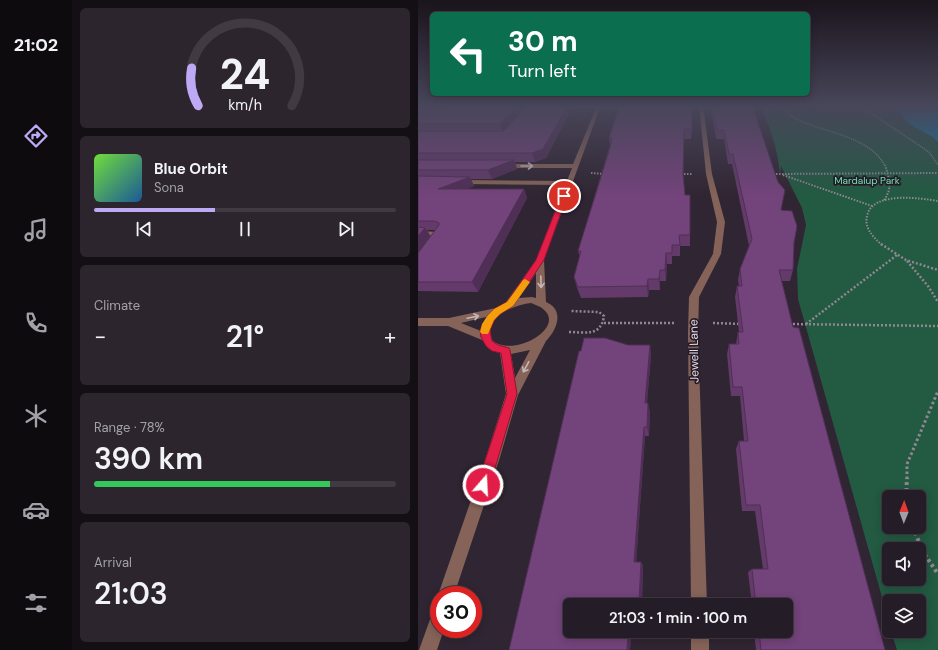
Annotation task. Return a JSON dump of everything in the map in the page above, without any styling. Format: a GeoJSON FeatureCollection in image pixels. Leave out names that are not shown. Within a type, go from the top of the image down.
{"type":"FeatureCollection","features":[{"type":"Feature","properties":{"kind":"street"},"geometry":{"type":"LineString","coordinates":[[510,304],[540,260],[587,135]]}},
{"type":"Feature","properties":{"kind":"street","name":"Jewell Lane"},"geometry":{"type":"LineString","coordinates":[[699,598],[693,323],[694,297],[717,254],[721,222],[709,174],[705,135]]}},
{"type":"Feature","properties":{"kind":"street"},"geometry":{"type":"LineString","coordinates":[[498,166],[575,166]]}},
{"type":"Feature","properties":{"kind":"street"},"geometry":{"type":"LineString","coordinates":[[450,182],[569,183]]}},
{"type":"Feature","properties":{"kind":"street"},"geometry":{"type":"LineString","coordinates":[[418,234],[440,234],[431,246]]}},
{"type":"Feature","properties":{"kind":"street"},"geometry":{"type":"LineString","coordinates":[[540,260],[541,303]]}},
{"type":"Feature","properties":{"kind":"street"},"geometry":{"type":"LineString","coordinates":[[449,322],[485,337],[489,344],[496,348],[517,350],[530,347],[541,340],[549,332],[553,318],[552,311],[548,306],[541,303],[527,301],[510,304],[497,312],[487,324],[485,337]]}},
{"type":"Feature","properties":{"kind":"street"},"geometry":{"type":"LineString","coordinates":[[418,322],[449,322],[497,312]]}},
{"type":"Feature","properties":{"kind":"street"},"geometry":{"type":"LineString","coordinates":[[449,586],[493,457],[512,394],[541,340]]}},
{"type":"Feature","properties":{"kind":"street"},"geometry":{"type":"LineString","coordinates":[[505,350],[512,394]]}},
{"type":"Feature","properties":{"kind":"street"},"geometry":{"type":"LineString","coordinates":[[428,650],[432,638]]}},
{"type":"Feature","properties":{"kind":"street"},"geometry":{"type":"LineString","coordinates":[[700,638],[700,650]]}},
{"type":"Feature","properties":{"kind":"path"},"geometry":{"type":"LineString","coordinates":[[842,135],[868,149],[881,161],[889,173],[891,186],[890,193],[884,200],[873,206],[866,217],[868,228],[876,239],[897,255],[938,270]]}},
{"type":"Feature","properties":{"kind":"path"},"geometry":{"type":"LineString","coordinates":[[904,135],[929,152],[938,166]]}},
{"type":"Feature","properties":{"kind":"path"},"geometry":{"type":"LineString","coordinates":[[770,174],[938,173]]}},
{"type":"Feature","properties":{"kind":"path"},"geometry":{"type":"LineString","coordinates":[[780,174],[873,206]]}},
{"type":"Feature","properties":{"kind":"path"},"geometry":{"type":"LineString","coordinates":[[884,200],[912,197],[938,201]]}},
{"type":"Feature","properties":{"kind":"path"},"geometry":{"type":"LineString","coordinates":[[806,324],[897,255]]}},
{"type":"Feature","properties":{"kind":"path"},"geometry":{"type":"LineString","coordinates":[[906,259],[924,280],[938,302]]}},
{"type":"Feature","properties":{"kind":"path"},"geometry":{"type":"LineString","coordinates":[[552,311],[599,312],[604,316],[604,323],[601,328],[594,332]]}},
{"type":"Feature","properties":{"kind":"path"},"geometry":{"type":"LineString","coordinates":[[604,323],[668,323]]}},
{"type":"Feature","properties":{"kind":"path"},"geometry":{"type":"LineString","coordinates":[[724,324],[748,324]]}},
{"type":"Feature","properties":{"kind":"path"},"geometry":{"type":"LineString","coordinates":[[784,324],[938,326]]}},
{"type":"Feature","properties":{"kind":"path"},"geometry":{"type":"LineString","coordinates":[[906,490],[908,464],[938,391]]}},
{"type":"Feature","properties":{"kind":"path"},"geometry":{"type":"LineString","coordinates":[[915,534],[928,559],[938,574]]}},
{"type":"Feature","properties":{"kind":"green space","name":"Mardalup Park"},"geometry":{"type":"Polygon","coordinates":[[[771,135],[930,135],[938,142],[938,650],[897,650],[893,638],[926,638],[926,594],[882,594],[882,597],[798,299],[797,269],[806,225],[802,208],[781,166],[780,174],[771,135]]]}},
{"type":"Feature","properties":{"kind":"water"},"geometry":{"type":"Polygon","coordinates":[[[930,135],[938,135],[938,142],[930,135]]]}},
{"type":"Feature","properties":{"kind":"building"},"geometry":{"type":"Polygon","coordinates":[[[418,135],[551,135],[543,149],[532,153],[418,153],[418,135]]]}},
{"type":"Feature","properties":{"kind":"building"},"geometry":{"type":"Polygon","coordinates":[[[610,135],[684,135],[683,174],[685,195],[690,195],[690,235],[679,235],[680,245],[672,245],[672,253],[666,253],[665,270],[660,270],[659,279],[648,279],[647,286],[578,287],[574,277],[581,251],[578,251],[610,148],[612,138],[609,138],[610,135]]]}},
{"type":"Feature","properties":{"kind":"building"},"geometry":{"type":"Polygon","coordinates":[[[725,135],[762,135],[778,182],[785,190],[781,210],[792,211],[797,226],[794,243],[793,270],[779,270],[793,327],[799,328],[885,650],[761,650],[760,638],[793,638],[793,598],[755,598],[752,569],[768,569],[760,505],[746,505],[739,441],[748,441],[742,387],[733,387],[729,344],[739,344],[738,332],[743,332],[737,286],[742,286],[740,269],[752,239],[733,154],[729,154],[725,135]]]}},
{"type":"Feature","properties":{"kind":"building"},"geometry":{"type":"Polygon","coordinates":[[[418,160],[514,160],[488,170],[418,170],[418,160]]]}},
{"type":"Feature","properties":{"kind":"building"},"geometry":{"type":"Polygon","coordinates":[[[418,176],[470,177],[438,189],[524,189],[472,282],[418,282],[418,253],[439,223],[434,221],[418,221],[418,176]]]}},
{"type":"Feature","properties":{"kind":"building"},"geometry":{"type":"Polygon","coordinates":[[[418,227],[425,228],[418,236],[418,227]]]}},
{"type":"Feature","properties":{"kind":"building"},"geometry":{"type":"Polygon","coordinates":[[[584,338],[605,338],[628,345],[650,345],[645,403],[648,403],[647,427],[644,427],[634,562],[641,562],[639,598],[563,598],[563,638],[628,638],[627,650],[509,650],[579,351],[581,351],[584,338]]]}},
{"type":"Feature","properties":{"kind":"slow traffic"},"geometry":{"type":"LineString","coordinates":[[485,332],[491,317],[510,304],[525,282]]}},
{"type":"Feature","properties":{"kind":"route"},"geometry":{"type":"LineString","coordinates":[[483,485],[512,394],[505,350],[496,348],[489,344],[485,337],[485,330],[491,317],[510,304],[540,260],[564,196]]}}]}
